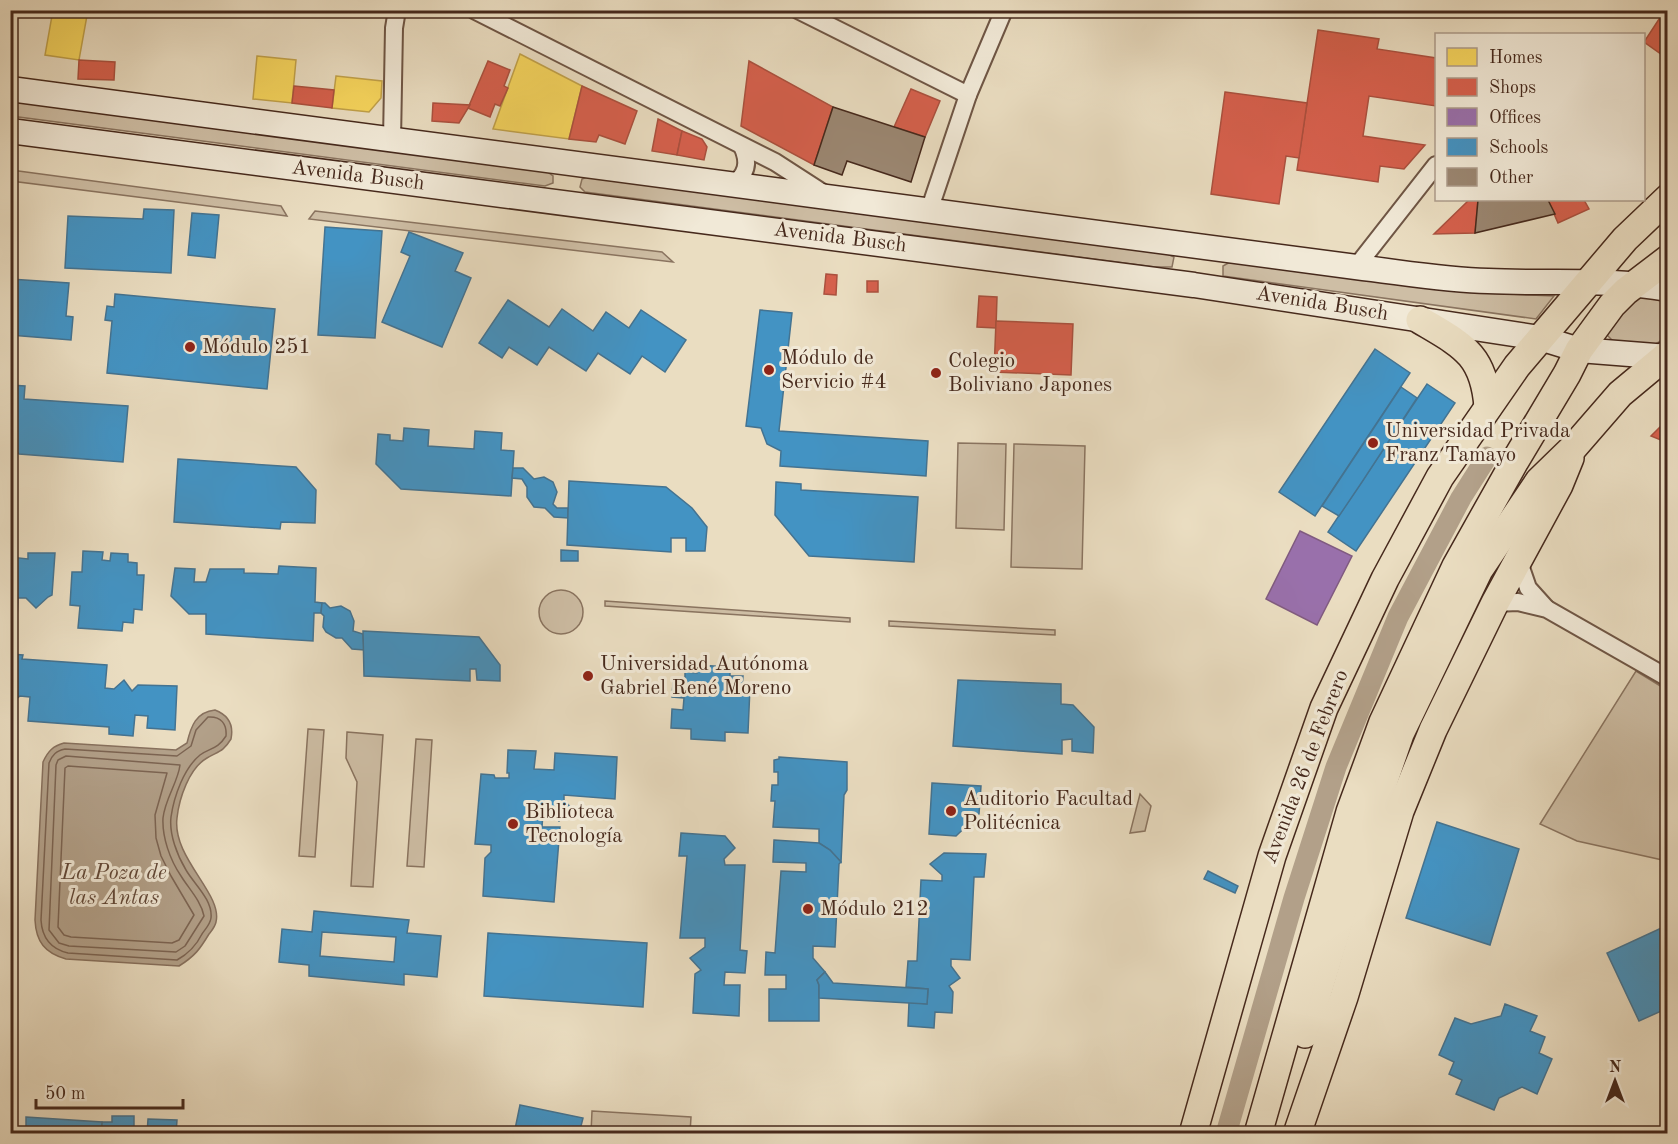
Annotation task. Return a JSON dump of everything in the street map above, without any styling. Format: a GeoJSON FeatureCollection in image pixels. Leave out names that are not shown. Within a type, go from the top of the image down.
{"type":"FeatureCollection","features":[{"type":"Feature","properties":{"kind":"main road","name":"Avenida Busch"},"geometry":{"type":"LineString","coordinates":[[10,89],[1356,267],[1486,281],[1636,283],[1668,289]]}},
{"type":"Feature","properties":{"kind":"main road","name":"Avenida Busch"},"geometry":{"type":"LineString","coordinates":[[10,131],[1194,285],[1540,338],[1579,350],[1667,360]]}},
{"type":"Feature","properties":{"kind":"main road"},"geometry":{"type":"LineString","coordinates":[[568,204],[573,165]]}},
{"type":"Feature","properties":{"kind":"main road","name":"Avenida 26 de Febrero"},"geometry":{"type":"LineString","coordinates":[[1193,1134],[1272,856],[1324,708],[1385,579],[1440,477],[1488,407],[1540,338],[1589,281],[1635,229],[1668,198]]}},
{"type":"Feature","properties":{"kind":"main road"},"geometry":{"type":"LineString","coordinates":[[1194,285],[1198,266],[1203,260],[1212,258],[1279,267],[1311,261]]}},
{"type":"Feature","properties":{"kind":"main road"},"geometry":{"type":"LineString","coordinates":[[1258,1134],[1350,812],[1383,722],[1456,566],[1579,350],[1612,305],[1668,259]]}},
{"type":"Feature","properties":{"kind":"main road"},"geometry":{"type":"LineString","coordinates":[[1420,320],[1455,341],[1472,358],[1481,370],[1486,385],[1488,407]]}},
{"type":"Feature","properties":{"kind":"main road"},"geometry":{"type":"LineString","coordinates":[[1275,1134],[1370,821],[1400,734],[1479,570],[1539,481],[1574,447],[1614,400],[1661,374],[1667,360]]}},
{"type":"Feature","properties":{"kind":"main road"},"geometry":{"type":"LineString","coordinates":[[1297,1134],[1344,997],[1400,811],[1433,730],[1495,603],[1559,485],[1574,447]]}},
{"type":"Feature","properties":{"kind":"main road"},"geometry":{"type":"LineString","coordinates":[[1290,1134],[1307,1102]]}},
{"type":"Feature","properties":{"kind":"street"},"geometry":{"type":"LineString","coordinates":[[392,140],[394,28],[397,10]]}},
{"type":"Feature","properties":{"kind":"street"},"geometry":{"type":"LineString","coordinates":[[474,10],[775,162],[831,198]]}},
{"type":"Feature","properties":{"kind":"street"},"geometry":{"type":"LineString","coordinates":[[798,10],[968,95]]}},
{"type":"Feature","properties":{"kind":"street"},"geometry":{"type":"LineString","coordinates":[[929,211],[968,95],[1004,10]]}},
{"type":"Feature","properties":{"kind":"street"},"geometry":{"type":"LineString","coordinates":[[731,186],[741,179],[747,168],[747,157],[742,146]]}},
{"type":"Feature","properties":{"kind":"street"},"geometry":{"type":"LineString","coordinates":[[1356,267],[1435,168]]}},
{"type":"Feature","properties":{"kind":"street"},"geometry":{"type":"LineString","coordinates":[[1518,559],[1528,588],[1547,609]]}},
{"type":"Feature","properties":{"kind":"street"},"geometry":{"type":"LineString","coordinates":[[1495,603],[1518,602],[1547,609],[1668,678]]}},
{"type":"Feature","properties":{"kind":"shaded area"},"geometry":{"type":"Polygon","coordinates":[[[11,100],[546,171],[553,176],[553,183],[545,186],[11,116],[11,100]]]}},
{"type":"Feature","properties":{"kind":"shaded area"},"geometry":{"type":"Polygon","coordinates":[[[11,170],[281,206],[287,216],[11,181],[11,170]]]}},
{"type":"Feature","properties":{"kind":"shaded area"},"geometry":{"type":"Polygon","coordinates":[[[590,176],[1158,250],[1174,257],[1172,267],[1155,267],[585,192],[580,187],[582,179],[590,176]]]}},
{"type":"Feature","properties":{"kind":"shaded area"},"geometry":{"type":"Polygon","coordinates":[[[315,211],[662,252],[673,262],[309,219],[315,211]]]}},
{"type":"Feature","properties":{"kind":"shaded area"},"geometry":{"type":"Polygon","coordinates":[[[1230,262],[1485,293],[1554,296],[1536,319],[1223,276],[1223,266],[1230,262]]]}},
{"type":"Feature","properties":{"kind":"shaded area"},"geometry":{"type":"Polygon","coordinates":[[[1641,296],[1667,301],[1667,334],[1652,346],[1613,341],[1606,334],[1626,302],[1641,296]]]}},
{"type":"Feature","properties":{"kind":"shaded area"},"geometry":{"type":"Polygon","coordinates":[[[958,443],[1006,444],[1004,530],[956,528],[958,443]]]}},
{"type":"Feature","properties":{"kind":"shaded area"},"geometry":{"type":"Polygon","coordinates":[[[1014,444],[1085,446],[1082,569],[1011,567],[1014,444]]]}},
{"type":"Feature","properties":{"kind":"shaded area"},"geometry":{"type":"Polygon","coordinates":[[[561,590],[576,597],[583,612],[576,627],[561,634],[546,627],[539,612],[546,597],[561,590]]]}},
{"type":"Feature","properties":{"kind":"shaded area"},"geometry":{"type":"Polygon","coordinates":[[[605,601],[850,618],[850,622],[605,606],[605,601]]]}},
{"type":"Feature","properties":{"kind":"shaded area"},"geometry":{"type":"Polygon","coordinates":[[[889,621],[1055,630],[1055,635],[889,626],[889,621]]]}},
{"type":"Feature","properties":{"kind":"shaded area"},"geometry":{"type":"Polygon","coordinates":[[[1636,671],[1667,690],[1667,861],[1577,841],[1540,824],[1636,671]]]}},
{"type":"Feature","properties":{"kind":"shaded area"},"geometry":{"type":"Polygon","coordinates":[[[308,729],[324,730],[315,857],[299,856],[308,729]]]}},
{"type":"Feature","properties":{"kind":"shaded area"},"geometry":{"type":"Polygon","coordinates":[[[347,732],[383,735],[373,887],[351,886],[357,782],[346,758],[347,732]]]}},
{"type":"Feature","properties":{"kind":"shaded area"},"geometry":{"type":"Polygon","coordinates":[[[416,739],[432,740],[424,867],[407,866],[416,739]]]}},
{"type":"Feature","properties":{"kind":"shaded area"},"geometry":{"type":"Polygon","coordinates":[[[1140,794],[1151,806],[1145,831],[1130,833],[1140,794]]]}},
{"type":"Feature","properties":{"kind":"shaded area"},"geometry":{"type":"Polygon","coordinates":[[[592,1111],[691,1117],[690,1133],[591,1133],[592,1111]]]}},
{"type":"Feature","properties":{"kind":"water","name":"La Poza de las Antas"},"geometry":{"type":"Polygon","coordinates":[[[215,710],[229,721],[232,729],[231,739],[223,749],[201,763],[190,776],[180,802],[177,818],[182,847],[216,911],[216,922],[197,952],[179,966],[66,959],[47,950],[37,935],[35,920],[43,762],[47,755],[54,747],[64,743],[176,750],[187,743],[195,721],[203,714],[215,710]]]}},
{"type":"Feature","properties":{"kind":"building: Homes"},"geometry":{"type":"Polygon","coordinates":[[[53,10],[88,10],[79,60],[45,55],[53,10]]]}},
{"type":"Feature","properties":{"kind":"building: Homes"},"geometry":{"type":"Polygon","coordinates":[[[520,54],[582,86],[569,139],[493,129],[520,54]]]}},
{"type":"Feature","properties":{"kind":"building: Homes"},"geometry":{"type":"Polygon","coordinates":[[[257,56],[296,60],[292,103],[253,99],[257,56]]]}},
{"type":"Feature","properties":{"kind":"building: Homes"},"geometry":{"type":"Polygon","coordinates":[[[336,76],[382,81],[381,98],[369,112],[332,108],[336,76]]]}},
{"type":"Feature","properties":{"kind":"building: Shops"},"geometry":{"type":"Polygon","coordinates":[[[1665,10],[1668,13],[1668,59],[1645,40],[1665,10]]]}},
{"type":"Feature","properties":{"kind":"building: Shops"},"geometry":{"type":"Polygon","coordinates":[[[1318,30],[1379,39],[1377,49],[1435,58],[1435,106],[1369,96],[1363,136],[1425,145],[1404,169],[1380,166],[1378,182],[1297,170],[1318,30]]]}},
{"type":"Feature","properties":{"kind":"building: Shops"},"geometry":{"type":"Polygon","coordinates":[[[79,60],[115,62],[114,80],[78,79],[79,60]]]}},
{"type":"Feature","properties":{"kind":"building: Shops"},"geometry":{"type":"Polygon","coordinates":[[[488,61],[510,70],[504,86],[508,88],[500,106],[495,104],[490,117],[468,108],[488,61]]]}},
{"type":"Feature","properties":{"kind":"building: Shops"},"geometry":{"type":"Polygon","coordinates":[[[749,61],[833,107],[814,165],[741,126],[749,61]]]}},
{"type":"Feature","properties":{"kind":"building: Shops"},"geometry":{"type":"Polygon","coordinates":[[[294,86],[334,90],[332,108],[292,103],[294,86]]]}},
{"type":"Feature","properties":{"kind":"building: Shops"},"geometry":{"type":"Polygon","coordinates":[[[582,86],[637,111],[625,144],[599,135],[596,142],[569,139],[582,86]]]}},
{"type":"Feature","properties":{"kind":"building: Shops"},"geometry":{"type":"Polygon","coordinates":[[[911,89],[940,101],[925,137],[894,127],[911,89]]]}},
{"type":"Feature","properties":{"kind":"building: Shops"},"geometry":{"type":"Polygon","coordinates":[[[1225,92],[1307,103],[1299,158],[1286,156],[1279,204],[1211,194],[1225,92]]]}},
{"type":"Feature","properties":{"kind":"building: Shops"},"geometry":{"type":"Polygon","coordinates":[[[433,103],[470,105],[459,123],[432,121],[433,103]]]}},
{"type":"Feature","properties":{"kind":"building: Shops"},"geometry":{"type":"Polygon","coordinates":[[[658,119],[682,131],[677,155],[652,151],[658,119]]]}},
{"type":"Feature","properties":{"kind":"building: Shops"},"geometry":{"type":"Polygon","coordinates":[[[682,131],[702,139],[707,147],[704,160],[677,155],[682,131]]]}},
{"type":"Feature","properties":{"kind":"building: Shops"},"geometry":{"type":"Polygon","coordinates":[[[1468,201],[1478,201],[1475,233],[1434,234],[1468,201]]]}},
{"type":"Feature","properties":{"kind":"building: Shops"},"geometry":{"type":"Polygon","coordinates":[[[1548,201],[1585,201],[1589,209],[1558,223],[1548,201]]]}},
{"type":"Feature","properties":{"kind":"building: Shops"},"geometry":{"type":"Polygon","coordinates":[[[826,274],[837,275],[836,295],[824,294],[826,274]]]}},
{"type":"Feature","properties":{"kind":"building: Shops"},"geometry":{"type":"Polygon","coordinates":[[[867,281],[878,281],[878,292],[867,292],[867,281]]]}},
{"type":"Feature","properties":{"kind":"building: Shops"},"geometry":{"type":"Polygon","coordinates":[[[979,296],[997,297],[996,328],[977,327],[979,296]]]}},
{"type":"Feature","properties":{"kind":"building: Shops"},"geometry":{"type":"Polygon","coordinates":[[[996,321],[1073,324],[1071,375],[994,372],[996,321]]]}},
{"type":"Feature","properties":{"kind":"building: Shops"},"geometry":{"type":"Polygon","coordinates":[[[1668,419],[1668,443],[1651,436],[1668,419]]]}},
{"type":"Feature","properties":{"kind":"building: Offices"},"geometry":{"type":"Polygon","coordinates":[[[1300,531],[1352,556],[1317,625],[1266,599],[1300,531]]]}},
{"type":"Feature","properties":{"kind":"building: Schools"},"geometry":{"type":"Polygon","coordinates":[[[144,209],[174,210],[171,273],[65,268],[68,216],[143,219],[144,209]]]}},
{"type":"Feature","properties":{"kind":"building: Schools"},"geometry":{"type":"Polygon","coordinates":[[[192,213],[219,215],[215,258],[188,255],[192,213]]]}},
{"type":"Feature","properties":{"kind":"building: Schools"},"geometry":{"type":"Polygon","coordinates":[[[325,227],[382,231],[375,338],[318,335],[325,227]]]}},
{"type":"Feature","properties":{"kind":"building: Schools"},"geometry":{"type":"Polygon","coordinates":[[[409,232],[463,253],[455,271],[471,278],[442,347],[382,322],[410,256],[401,252],[409,232]]]}},
{"type":"Feature","properties":{"kind":"building: Schools"},"geometry":{"type":"Polygon","coordinates":[[[10,279],[69,283],[66,316],[73,317],[71,340],[10,335],[10,279]]]}},
{"type":"Feature","properties":{"kind":"building: Schools","name":"Módulo 251"},"geometry":{"type":"Polygon","coordinates":[[[115,294],[275,309],[267,389],[107,373],[112,321],[105,320],[107,306],[114,307],[115,294]]]}},
{"type":"Feature","properties":{"kind":"building: Schools"},"geometry":{"type":"Polygon","coordinates":[[[508,300],[549,327],[562,309],[593,331],[606,312],[629,328],[641,310],[686,340],[665,372],[642,356],[630,374],[598,353],[586,371],[549,347],[537,365],[509,347],[502,358],[479,343],[508,300]]]}},
{"type":"Feature","properties":{"kind":"building: Schools","name":"Módulo de Servicio #4"},"geometry":{"type":"Polygon","coordinates":[[[760,310],[792,313],[779,431],[928,441],[926,476],[780,466],[781,451],[767,444],[761,428],[746,426],[760,310]]]}},
{"type":"Feature","properties":{"kind":"building: Schools"},"geometry":{"type":"Polygon","coordinates":[[[1375,349],[1410,373],[1315,516],[1279,492],[1375,349]]]}},
{"type":"Feature","properties":{"kind":"building: Schools"},"geometry":{"type":"Polygon","coordinates":[[[1427,384],[1455,403],[1356,551],[1328,532],[1427,384]]]}},
{"type":"Feature","properties":{"kind":"building: Schools"},"geometry":{"type":"Polygon","coordinates":[[[10,385],[25,386],[24,399],[128,406],[123,462],[19,454],[10,444],[10,385]]]}},
{"type":"Feature","properties":{"kind":"building: Schools"},"geometry":{"type":"Polygon","coordinates":[[[1401,387],[1417,398],[1339,516],[1322,506],[1401,387]]]}},
{"type":"Feature","properties":{"kind":"building: Schools"},"geometry":{"type":"Polygon","coordinates":[[[404,428],[429,430],[428,446],[474,449],[475,431],[502,433],[501,450],[514,451],[511,496],[401,489],[376,464],[378,434],[390,435],[390,440],[403,441],[404,428]]]}},
{"type":"Feature","properties":{"kind":"building: Schools"},"geometry":{"type":"Polygon","coordinates":[[[178,459],[296,467],[316,490],[315,523],[281,522],[280,529],[174,522],[178,459]]]}},
{"type":"Feature","properties":{"kind":"building: Schools"},"geometry":{"type":"Polygon","coordinates":[[[513,468],[523,468],[534,479],[544,477],[553,482],[557,492],[553,504],[557,508],[568,508],[568,518],[554,517],[545,508],[534,507],[527,497],[527,487],[522,479],[512,478],[513,468]]]}},
{"type":"Feature","properties":{"kind":"building: Schools"},"geometry":{"type":"Polygon","coordinates":[[[569,481],[666,487],[692,508],[707,527],[705,551],[686,551],[686,538],[671,538],[671,552],[567,545],[569,481]]]}},
{"type":"Feature","properties":{"kind":"building: Schools"},"geometry":{"type":"Polygon","coordinates":[[[776,482],[801,484],[801,490],[918,497],[914,562],[809,556],[775,515],[776,482]]]}},
{"type":"Feature","properties":{"kind":"building: Schools"},"geometry":{"type":"Polygon","coordinates":[[[561,550],[578,551],[578,561],[561,561],[561,550]]]}},
{"type":"Feature","properties":{"kind":"building: Schools"},"geometry":{"type":"Polygon","coordinates":[[[83,551],[103,552],[102,560],[110,561],[111,553],[128,554],[128,562],[137,563],[137,575],[144,575],[142,610],[134,609],[133,623],[123,622],[122,631],[78,628],[80,606],[70,605],[72,572],[82,572],[83,551]]]}},
{"type":"Feature","properties":{"kind":"building: Schools"},"geometry":{"type":"Polygon","coordinates":[[[28,553],[55,553],[52,595],[36,608],[26,598],[18,598],[17,620],[10,619],[10,557],[28,559],[28,553]]]}},
{"type":"Feature","properties":{"kind":"building: Schools"},"geometry":{"type":"Polygon","coordinates":[[[279,566],[316,568],[315,602],[322,603],[321,613],[314,613],[313,641],[206,634],[206,614],[189,614],[171,596],[175,568],[195,569],[194,582],[206,582],[210,569],[244,569],[244,573],[278,574],[279,566]]]}},
{"type":"Feature","properties":{"kind":"building: Schools"},"geometry":{"type":"Polygon","coordinates":[[[322,603],[330,608],[341,606],[350,611],[354,621],[353,631],[363,634],[364,650],[352,649],[342,638],[336,638],[326,632],[323,627],[324,616],[321,613],[322,603]]]}},
{"type":"Feature","properties":{"kind":"building: Schools"},"geometry":{"type":"Polygon","coordinates":[[[363,631],[479,637],[500,665],[500,681],[477,680],[476,669],[470,669],[470,681],[364,676],[363,631]]]}},
{"type":"Feature","properties":{"kind":"building: Schools"},"geometry":{"type":"Polygon","coordinates":[[[10,654],[23,655],[22,659],[107,665],[105,688],[114,689],[124,680],[132,691],[138,685],[177,686],[175,730],[147,728],[148,716],[135,715],[133,736],[109,734],[109,727],[28,721],[30,697],[20,696],[10,704],[10,654]]]}},
{"type":"Feature","properties":{"kind":"building: Schools"},"geometry":{"type":"Polygon","coordinates":[[[697,665],[730,667],[730,676],[743,676],[742,687],[750,687],[748,733],[725,732],[725,741],[691,739],[691,729],[671,728],[672,709],[683,710],[684,698],[672,697],[673,683],[685,683],[685,672],[697,673],[697,665]]]}},
{"type":"Feature","properties":{"kind":"building: Schools"},"geometry":{"type":"Polygon","coordinates":[[[958,680],[1061,684],[1061,704],[1073,705],[1094,727],[1093,753],[1072,751],[1072,739],[1062,740],[1062,754],[953,746],[958,680]]]}},
{"type":"Feature","properties":{"kind":"building: Schools"},"geometry":{"type":"Polygon","coordinates":[[[508,750],[536,751],[534,769],[554,770],[555,753],[617,757],[615,799],[564,795],[564,800],[573,810],[559,821],[551,813],[543,813],[542,827],[560,827],[554,902],[483,896],[485,858],[491,852],[491,845],[475,844],[481,774],[494,775],[495,778],[509,778],[509,773],[507,773],[508,750]]]}},
{"type":"Feature","properties":{"kind":"building: Schools"},"geometry":{"type":"Polygon","coordinates":[[[779,757],[847,762],[841,862],[830,850],[819,843],[819,829],[773,827],[775,801],[771,801],[772,785],[778,785],[778,772],[774,772],[774,760],[779,757]]]}},
{"type":"Feature","properties":{"kind":"building: Schools"},"geometry":{"type":"Polygon","coordinates":[[[932,783],[981,786],[979,814],[956,836],[929,834],[932,783]]]}},
{"type":"Feature","properties":{"kind":"building: Schools"},"geometry":{"type":"Polygon","coordinates":[[[1437,822],[1519,849],[1490,945],[1406,918],[1437,822]]]}},
{"type":"Feature","properties":{"kind":"building: Schools"},"geometry":{"type":"Polygon","coordinates":[[[681,833],[725,836],[735,848],[724,859],[725,865],[745,865],[740,950],[747,951],[745,973],[725,972],[724,985],[740,985],[739,1016],[693,1013],[695,974],[701,970],[690,958],[705,947],[705,938],[680,938],[687,856],[679,856],[681,833]]]}},
{"type":"Feature","properties":{"kind":"building: Schools","name":"Módulo 212"},"geometry":{"type":"Polygon","coordinates":[[[774,840],[819,843],[830,850],[841,862],[839,864],[835,947],[813,946],[813,958],[825,972],[817,980],[819,1021],[769,1021],[769,989],[786,989],[786,975],[765,975],[766,952],[775,953],[781,871],[806,872],[806,863],[773,862],[774,840]]]}},
{"type":"Feature","properties":{"kind":"building: Schools"},"geometry":{"type":"Polygon","coordinates":[[[944,853],[986,854],[984,877],[974,877],[970,960],[951,959],[951,966],[960,978],[949,986],[953,992],[952,1013],[935,1012],[934,1028],[908,1026],[909,1002],[927,1004],[928,989],[906,987],[908,961],[917,961],[921,880],[942,881],[942,875],[930,864],[944,853]]]}},
{"type":"Feature","properties":{"kind":"building: Schools"},"geometry":{"type":"Polygon","coordinates":[[[1208,871],[1238,886],[1235,893],[1204,879],[1208,871]]]}},
{"type":"Feature","properties":{"kind":"building: Schools"},"geometry":{"type":"Polygon","coordinates":[[[314,911],[409,920],[407,933],[441,936],[437,977],[404,974],[404,985],[309,976],[309,965],[279,962],[282,929],[312,932],[314,911]],[[322,932],[320,956],[394,962],[396,937],[322,932]]]}},
{"type":"Feature","properties":{"kind":"building: Schools"},"geometry":{"type":"Polygon","coordinates":[[[1668,925],[1668,1008],[1639,1021],[1607,953],[1668,925]]]}},
{"type":"Feature","properties":{"kind":"building: Schools"},"geometry":{"type":"Polygon","coordinates":[[[488,933],[647,943],[643,1007],[484,996],[488,933]]]}},
{"type":"Feature","properties":{"kind":"building: Schools"},"geometry":{"type":"Polygon","coordinates":[[[825,972],[833,983],[928,989],[927,1004],[819,998],[817,980],[825,972]]]}},
{"type":"Feature","properties":{"kind":"building: Schools"},"geometry":{"type":"Polygon","coordinates":[[[1505,1004],[1537,1016],[1530,1031],[1545,1037],[1539,1053],[1552,1059],[1537,1094],[1522,1087],[1499,1098],[1494,1110],[1456,1094],[1462,1080],[1449,1074],[1454,1062],[1439,1055],[1455,1018],[1471,1024],[1501,1016],[1505,1004]]]}},
{"type":"Feature","properties":{"kind":"building: Schools"},"geometry":{"type":"Polygon","coordinates":[[[520,1105],[583,1118],[579,1134],[514,1134],[520,1105]]]}},
{"type":"Feature","properties":{"kind":"building: Schools"},"geometry":{"type":"Polygon","coordinates":[[[112,1116],[134,1116],[134,1134],[101,1134],[102,1122],[112,1122],[112,1116]]]}},
{"type":"Feature","properties":{"kind":"building: Schools"},"geometry":{"type":"Polygon","coordinates":[[[26,1117],[102,1122],[101,1134],[26,1134],[26,1117]]]}},
{"type":"Feature","properties":{"kind":"building: Schools"},"geometry":{"type":"Polygon","coordinates":[[[148,1119],[177,1120],[176,1134],[147,1134],[148,1119]]]}},
{"type":"Feature","properties":{"kind":"building: Other"},"geometry":{"type":"Polygon","coordinates":[[[833,107],[925,137],[911,182],[847,161],[842,175],[814,165],[833,107]]]}},
{"type":"Feature","properties":{"kind":"building: Other"},"geometry":{"type":"Polygon","coordinates":[[[1478,201],[1548,201],[1555,214],[1475,233],[1478,201]]]}},
{"type":"Feature","properties":{"kind":"waterway"},"geometry":{"type":"LineString","coordinates":[[1226,1134],[1294,898],[1336,767],[1398,617],[1461,498],[1487,457]]}},
{"type":"Feature","properties":{"kind":"place","name":"Módulo 251"},"geometry":{"type":"Point","coordinates":[190,347]}},
{"type":"Feature","properties":{"kind":"place","name":"Módulo de Servicio #4"},"geometry":{"type":"Point","coordinates":[769,370]}},
{"type":"Feature","properties":{"kind":"place","name":"Colegio Boliviano Japones"},"geometry":{"type":"Point","coordinates":[936,373]}},
{"type":"Feature","properties":{"kind":"place","name":"Universidad Privada Franz Tamayo"},"geometry":{"type":"Point","coordinates":[1373,443]}},
{"type":"Feature","properties":{"kind":"place","name":"Universidad Autónoma Gabriel René Moreno"},"geometry":{"type":"Point","coordinates":[588,676]}},
{"type":"Feature","properties":{"kind":"place","name":"Auditorio Facultad Politécnica"},"geometry":{"type":"Point","coordinates":[951,811]}},
{"type":"Feature","properties":{"kind":"place","name":"Biblioteca Tecnología"},"geometry":{"type":"Point","coordinates":[513,824]}},
{"type":"Feature","properties":{"kind":"place","name":"Módulo 212"},"geometry":{"type":"Point","coordinates":[808,909]}}]}
